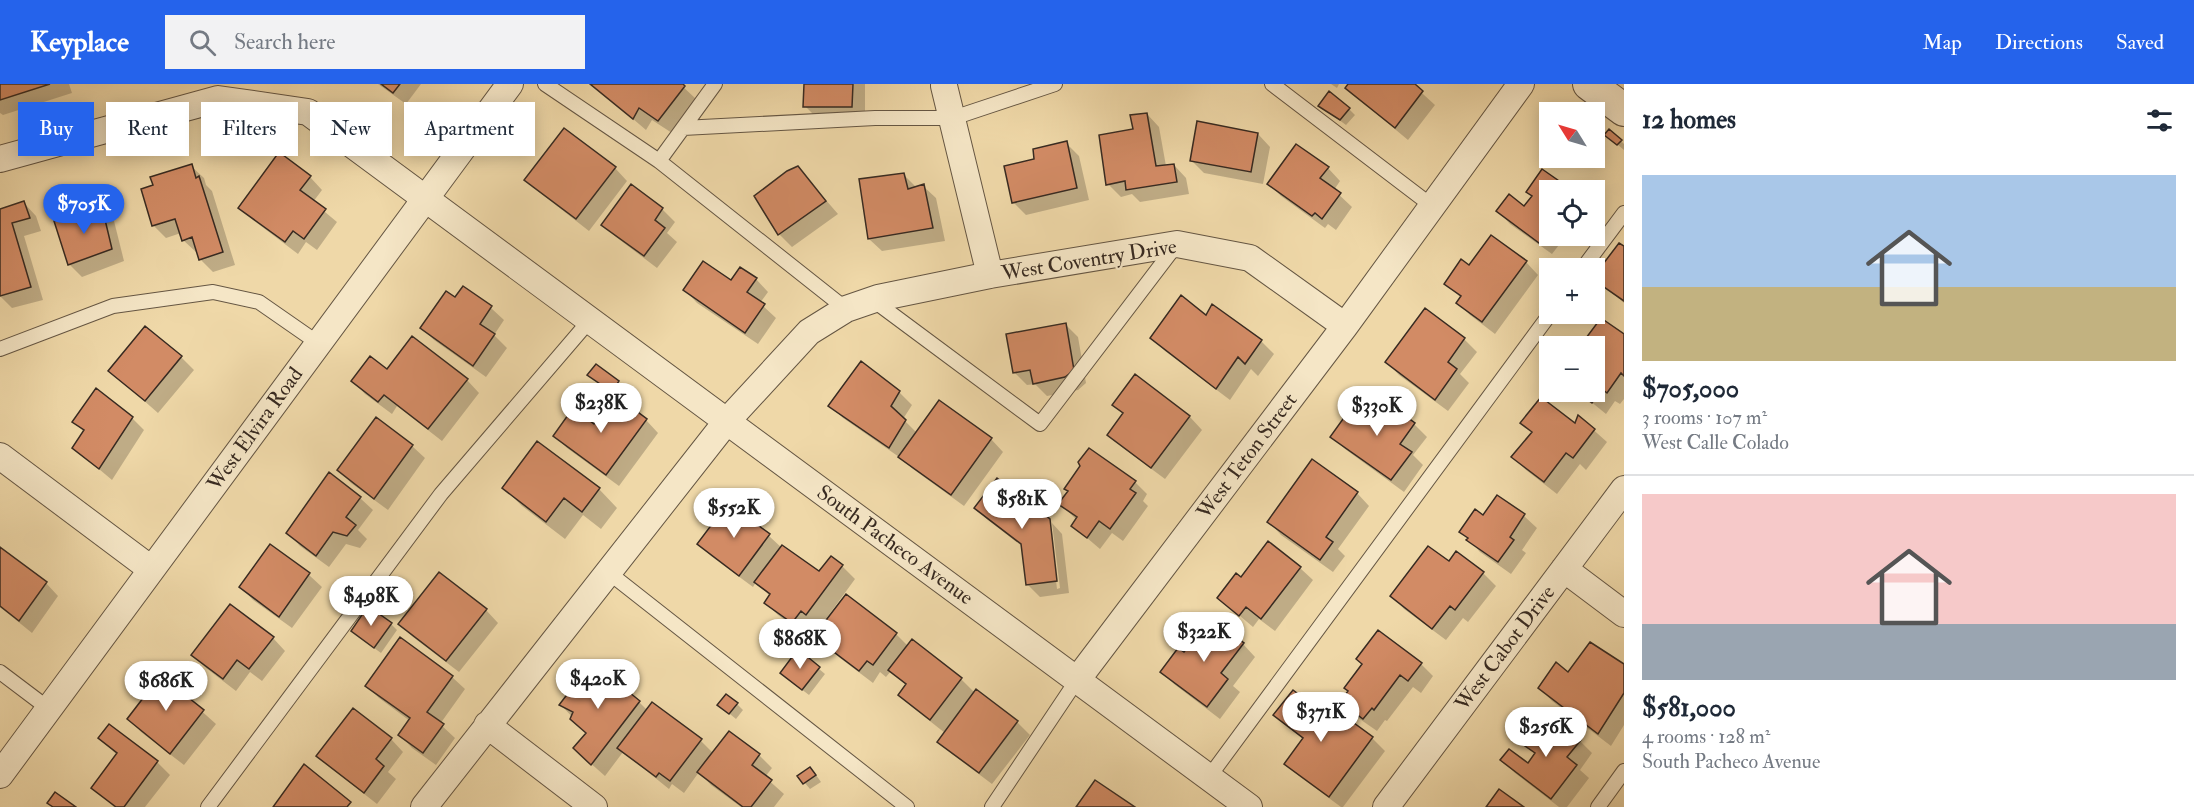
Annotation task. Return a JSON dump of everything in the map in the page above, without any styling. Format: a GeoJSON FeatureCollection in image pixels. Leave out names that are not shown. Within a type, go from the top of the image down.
{"type":"FeatureCollection","features":[{"type":"Feature","properties":{"kind":"street","name":"West Elvira Road"},"geometry":{"type":"LineString","coordinates":[[0,775],[510,84]]}},
{"type":"Feature","properties":{"kind":"street"},"geometry":{"type":"LineString","coordinates":[[1589,84],[1624,110]]}},
{"type":"Feature","properties":{"kind":"street","name":"West Teton Street"},"geometry":{"type":"LineString","coordinates":[[1077,680],[1345,326],[1517,85]]}},
{"type":"Feature","properties":{"kind":"street","name":"West Coventry Drive"},"geometry":{"type":"LineString","coordinates":[[944,86],[990,275]]}},
{"type":"Feature","properties":{"kind":"street","name":"South Pacheco Avenue"},"geometry":{"type":"LineString","coordinates":[[0,159],[218,99],[308,112],[1209,777],[1239,804]]}},
{"type":"Feature","properties":{"kind":"street","name":"West Coventry Drive"},"geometry":{"type":"LineString","coordinates":[[424,807],[727,421],[809,332],[846,309],[873,300],[990,275],[1177,244],[1250,258],[1345,326]]}},
{"type":"Feature","properties":{"kind":"street"},"geometry":{"type":"LineString","coordinates":[[0,456],[151,569]]}},
{"type":"Feature","properties":{"kind":"street","name":"West Cabot Drive"},"geometry":{"type":"LineString","coordinates":[[1386,807],[1624,489]]}},
{"type":"Feature","properties":{"kind":"street"},"geometry":{"type":"LineString","coordinates":[[1564,569],[1624,614]]}},
{"type":"Feature","properties":{"kind":"street"},"geometry":{"type":"LineString","coordinates":[[487,725],[594,807]]}},
{"type":"Feature","properties":{"kind":"lane"},"geometry":{"type":"LineString","coordinates":[[545,84],[658,161],[846,309]]}},
{"type":"Feature","properties":{"kind":"lane"},"geometry":{"type":"LineString","coordinates":[[658,161],[715,84]]}},
{"type":"Feature","properties":{"kind":"lane"},"geometry":{"type":"LineString","coordinates":[[683,128],[875,118],[953,118],[1055,84]]}},
{"type":"Feature","properties":{"kind":"lane"},"geometry":{"type":"LineString","coordinates":[[1272,84],[1432,206]]}},
{"type":"Feature","properties":{"kind":"lane"},"geometry":{"type":"LineString","coordinates":[[1590,258],[1624,213]]}},
{"type":"Feature","properties":{"kind":"lane"},"geometry":{"type":"LineString","coordinates":[[873,300],[1040,424],[1177,244]]}},
{"type":"Feature","properties":{"kind":"lane"},"geometry":{"type":"LineString","coordinates":[[0,349],[112,306],[213,292],[259,302],[318,343]]}},
{"type":"Feature","properties":{"kind":"lane"},"geometry":{"type":"LineString","coordinates":[[208,807],[441,494],[590,320]]}},
{"type":"Feature","properties":{"kind":"lane"},"geometry":{"type":"LineString","coordinates":[[1209,777],[1543,324]]}},
{"type":"Feature","properties":{"kind":"lane"},"geometry":{"type":"LineString","coordinates":[[608,572],[907,807]]}},
{"type":"Feature","properties":{"kind":"lane"},"geometry":{"type":"LineString","coordinates":[[0,672],[49,709]]}},
{"type":"Feature","properties":{"kind":"lane"},"geometry":{"type":"LineString","coordinates":[[992,807],[1077,680]]}},
{"type":"Feature","properties":{"kind":"lane"},"geometry":{"type":"LineString","coordinates":[[1598,807],[1624,771]]}},
{"type":"Feature","properties":{"kind":"building"},"geometry":{"type":"Polygon","coordinates":[[[0,84],[50,84],[0,100],[0,84]]]}},
{"type":"Feature","properties":{"kind":"building"},"geometry":{"type":"Polygon","coordinates":[[[381,84],[400,84],[393,93],[381,84]]]}},
{"type":"Feature","properties":{"kind":"building"},"geometry":{"type":"Polygon","coordinates":[[[590,84],[683,84],[685,86],[658,121],[639,108],[633,119],[590,84]]]}},
{"type":"Feature","properties":{"kind":"building"},"geometry":{"type":"Polygon","coordinates":[[[804,84],[853,84],[852,107],[803,107],[804,84]]]}},
{"type":"Feature","properties":{"kind":"building"},"geometry":{"type":"Polygon","coordinates":[[[1348,84],[1415,84],[1423,91],[1395,128],[1345,88],[1348,84]]]}},
{"type":"Feature","properties":{"kind":"building"},"geometry":{"type":"Polygon","coordinates":[[[1329,91],[1350,108],[1340,120],[1318,106],[1329,91]]]}},
{"type":"Feature","properties":{"kind":"building"},"geometry":{"type":"Polygon","coordinates":[[[1147,113],[1156,166],[1174,164],[1177,182],[1126,190],[1125,181],[1106,185],[1099,135],[1133,129],[1130,115],[1147,113]]]}},
{"type":"Feature","properties":{"kind":"building"},"geometry":{"type":"Polygon","coordinates":[[[1197,121],[1258,133],[1251,172],[1190,161],[1197,121]]]}},
{"type":"Feature","properties":{"kind":"building"},"geometry":{"type":"Polygon","coordinates":[[[564,128],[616,167],[576,219],[524,180],[564,128]]]}},
{"type":"Feature","properties":{"kind":"building"},"geometry":{"type":"Polygon","coordinates":[[[1609,129],[1622,140],[1617,145],[1605,134],[1609,129]]]}},
{"type":"Feature","properties":{"kind":"building"},"geometry":{"type":"Polygon","coordinates":[[[1067,141],[1077,188],[1012,203],[1004,166],[1034,159],[1033,149],[1067,141]]]}},
{"type":"Feature","properties":{"kind":"building"},"geometry":{"type":"Polygon","coordinates":[[[1296,144],[1329,167],[1320,178],[1341,193],[1322,219],[1315,213],[1312,216],[1267,184],[1296,144]]]}},
{"type":"Feature","properties":{"kind":"building"},"geometry":{"type":"Polygon","coordinates":[[[276,156],[284,156],[311,176],[300,190],[326,209],[304,239],[293,231],[285,242],[238,208],[276,156]]]}},
{"type":"Feature","properties":{"kind":"building"},"geometry":{"type":"Polygon","coordinates":[[[192,164],[196,178],[199,176],[223,252],[199,260],[192,237],[182,241],[175,219],[152,226],[141,189],[153,185],[150,177],[192,164]]]}},
{"type":"Feature","properties":{"kind":"building"},"geometry":{"type":"Polygon","coordinates":[[[798,166],[826,201],[778,235],[754,196],[787,171],[798,166]]]}},
{"type":"Feature","properties":{"kind":"building"},"geometry":{"type":"Polygon","coordinates":[[[1542,169],[1558,180],[1539,180],[1539,243],[1496,211],[1509,194],[1524,206],[1532,196],[1526,192],[1542,169]]]}},
{"type":"Feature","properties":{"kind":"building"},"geometry":{"type":"Polygon","coordinates":[[[904,173],[908,189],[924,184],[933,228],[868,239],[859,179],[904,173]]]}},
{"type":"Feature","properties":{"kind":"building"},"geometry":{"type":"Polygon","coordinates":[[[631,184],[663,208],[655,220],[665,228],[644,256],[601,225],[631,184]]]}},
{"type":"Feature","properties":{"kind":"building"},"geometry":{"type":"Polygon","coordinates":[[[24,201],[30,218],[12,223],[31,287],[0,296],[0,209],[24,201]]]}},
{"type":"Feature","properties":{"kind":"building"},"geometry":{"type":"Polygon","coordinates":[[[102,207],[112,249],[68,265],[54,221],[102,207]]]}},
{"type":"Feature","properties":{"kind":"building"},"geometry":{"type":"Polygon","coordinates":[[[1491,235],[1527,261],[1482,322],[1456,303],[1461,296],[1444,284],[1461,259],[1469,265],[1491,235]]]}},
{"type":"Feature","properties":{"kind":"building"},"geometry":{"type":"Polygon","coordinates":[[[1619,243],[1624,246],[1624,301],[1605,288],[1605,261],[1619,243]]]}},
{"type":"Feature","properties":{"kind":"building"},"geometry":{"type":"Polygon","coordinates":[[[703,261],[731,280],[740,267],[757,278],[747,292],[765,304],[745,333],[683,290],[703,261]]]}},
{"type":"Feature","properties":{"kind":"building"},"geometry":{"type":"Polygon","coordinates":[[[463,286],[492,306],[480,324],[495,334],[473,366],[420,328],[446,291],[455,297],[463,286]]]}},
{"type":"Feature","properties":{"kind":"building"},"geometry":{"type":"Polygon","coordinates":[[[1181,295],[1206,315],[1212,304],[1262,340],[1245,364],[1238,357],[1216,389],[1150,338],[1181,295]]]}},
{"type":"Feature","properties":{"kind":"building"},"geometry":{"type":"Polygon","coordinates":[[[1425,308],[1465,338],[1448,362],[1457,369],[1435,400],[1385,362],[1425,308]]]}},
{"type":"Feature","properties":{"kind":"building"},"geometry":{"type":"Polygon","coordinates":[[[1605,321],[1624,334],[1624,376],[1621,373],[1607,393],[1605,391],[1605,336],[1588,336],[1596,324],[1605,324],[1605,321]]]}},
{"type":"Feature","properties":{"kind":"building"},"geometry":{"type":"Polygon","coordinates":[[[1066,323],[1074,370],[1065,377],[1033,384],[1030,370],[1013,373],[1006,334],[1066,323]]]}},
{"type":"Feature","properties":{"kind":"building"},"geometry":{"type":"Polygon","coordinates":[[[145,326],[182,356],[145,401],[108,371],[145,326]]]}},
{"type":"Feature","properties":{"kind":"building"},"geometry":{"type":"Polygon","coordinates":[[[412,336],[468,379],[428,429],[384,395],[378,402],[351,381],[370,356],[387,369],[412,336]]]}},
{"type":"Feature","properties":{"kind":"building"},"geometry":{"type":"Polygon","coordinates":[[[861,361],[900,391],[891,406],[906,420],[889,448],[828,406],[861,361]]]}},
{"type":"Feature","properties":{"kind":"building"},"geometry":{"type":"Polygon","coordinates":[[[596,364],[619,381],[612,392],[587,375],[596,364]]]}},
{"type":"Feature","properties":{"kind":"building"},"geometry":{"type":"Polygon","coordinates":[[[1135,374],[1190,416],[1151,468],[1107,435],[1123,413],[1112,405],[1135,374]]]}},
{"type":"Feature","properties":{"kind":"building"},"geometry":{"type":"Polygon","coordinates":[[[96,388],[133,417],[99,469],[72,448],[84,430],[72,422],[96,388]]]}},
{"type":"Feature","properties":{"kind":"building"},"geometry":{"type":"Polygon","coordinates":[[[615,395],[647,419],[606,475],[553,436],[573,408],[594,424],[615,395]]]}},
{"type":"Feature","properties":{"kind":"building"},"geometry":{"type":"Polygon","coordinates":[[[1376,395],[1415,423],[1400,444],[1412,452],[1391,480],[1330,437],[1348,412],[1358,419],[1376,395]]]}},
{"type":"Feature","properties":{"kind":"building"},"geometry":{"type":"Polygon","coordinates":[[[1539,399],[1539,402],[1548,402],[1575,423],[1578,415],[1595,429],[1573,458],[1566,453],[1544,482],[1511,457],[1532,432],[1520,423],[1539,399]]]}},
{"type":"Feature","properties":{"kind":"building"},"geometry":{"type":"Polygon","coordinates":[[[939,400],[992,438],[951,495],[898,457],[939,400]]]}},
{"type":"Feature","properties":{"kind":"building"},"geometry":{"type":"Polygon","coordinates":[[[376,417],[413,445],[374,499],[337,470],[376,417]]]}},
{"type":"Feature","properties":{"kind":"building"},"geometry":{"type":"Polygon","coordinates":[[[537,441],[600,488],[582,512],[564,498],[546,522],[502,488],[537,441]]]}},
{"type":"Feature","properties":{"kind":"building"},"geometry":{"type":"Polygon","coordinates":[[[1089,448],[1136,481],[1130,489],[1136,493],[1110,529],[1099,521],[1087,538],[1071,526],[1077,517],[1058,504],[1068,491],[1064,489],[1080,466],[1078,462],[1089,448]]]}},
{"type":"Feature","properties":{"kind":"building"},"geometry":{"type":"Polygon","coordinates":[[[1312,459],[1358,492],[1326,537],[1333,542],[1320,560],[1267,522],[1312,459]]]}},
{"type":"Feature","properties":{"kind":"building"},"geometry":{"type":"Polygon","coordinates":[[[329,472],[361,497],[346,517],[356,525],[347,536],[333,532],[316,556],[286,533],[329,472]]]}},
{"type":"Feature","properties":{"kind":"building"},"geometry":{"type":"Polygon","coordinates":[[[997,478],[1050,519],[1057,581],[1026,585],[1021,544],[974,508],[997,478]]]}},
{"type":"Feature","properties":{"kind":"building"},"geometry":{"type":"Polygon","coordinates":[[[1497,495],[1525,514],[1510,537],[1514,540],[1498,562],[1466,540],[1468,538],[1459,532],[1475,509],[1483,515],[1497,495]]]}},
{"type":"Feature","properties":{"kind":"building"},"geometry":{"type":"Polygon","coordinates":[[[728,503],[770,534],[739,576],[697,544],[728,503]]]}},
{"type":"Feature","properties":{"kind":"building"},"geometry":{"type":"Polygon","coordinates":[[[1268,541],[1301,567],[1261,619],[1246,607],[1239,616],[1217,598],[1236,573],[1241,577],[1268,541]]]}},
{"type":"Feature","properties":{"kind":"building"},"geometry":{"type":"Polygon","coordinates":[[[270,544],[310,573],[279,617],[239,587],[270,544]]]}},
{"type":"Feature","properties":{"kind":"building"},"geometry":{"type":"Polygon","coordinates":[[[782,545],[819,571],[831,556],[843,565],[806,615],[801,611],[792,623],[764,603],[770,594],[754,582],[782,545]]]}},
{"type":"Feature","properties":{"kind":"building"},"geometry":{"type":"Polygon","coordinates":[[[1428,546],[1449,561],[1456,551],[1484,572],[1455,610],[1450,606],[1432,629],[1390,596],[1428,546]]]}},
{"type":"Feature","properties":{"kind":"building"},"geometry":{"type":"Polygon","coordinates":[[[0,547],[47,582],[19,621],[0,606],[0,547]]]}},
{"type":"Feature","properties":{"kind":"building"},"geometry":{"type":"Polygon","coordinates":[[[439,572],[487,609],[446,661],[398,624],[439,572]]]}},
{"type":"Feature","properties":{"kind":"building"},"geometry":{"type":"Polygon","coordinates":[[[846,594],[897,633],[873,665],[867,661],[859,671],[826,646],[832,638],[820,628],[846,594]]]}},
{"type":"Feature","properties":{"kind":"building"},"geometry":{"type":"Polygon","coordinates":[[[230,604],[274,637],[249,669],[237,660],[223,679],[191,655],[230,604]]]}},
{"type":"Feature","properties":{"kind":"building"},"geometry":{"type":"Polygon","coordinates":[[[368,606],[392,623],[374,648],[351,631],[368,606]]]}},
{"type":"Feature","properties":{"kind":"building"},"geometry":{"type":"Polygon","coordinates":[[[1210,618],[1244,643],[1221,673],[1228,679],[1207,707],[1160,672],[1178,648],[1184,652],[1210,618]]]}},
{"type":"Feature","properties":{"kind":"building"},"geometry":{"type":"Polygon","coordinates":[[[1378,630],[1422,663],[1408,681],[1400,675],[1374,710],[1372,708],[1363,719],[1340,702],[1348,691],[1344,688],[1362,664],[1356,659],[1378,630]]]}},
{"type":"Feature","properties":{"kind":"building"},"geometry":{"type":"Polygon","coordinates":[[[400,637],[453,676],[427,712],[444,724],[423,753],[398,735],[410,718],[365,686],[400,637]]]}},
{"type":"Feature","properties":{"kind":"building"},"geometry":{"type":"Polygon","coordinates":[[[912,639],[962,678],[930,720],[898,695],[906,684],[888,670],[912,639]]]}},
{"type":"Feature","properties":{"kind":"building"},"geometry":{"type":"Polygon","coordinates":[[[1590,642],[1624,664],[1624,693],[1598,734],[1538,688],[1556,662],[1568,672],[1590,642]]]}},
{"type":"Feature","properties":{"kind":"building"},"geometry":{"type":"Polygon","coordinates":[[[798,649],[820,667],[802,690],[780,673],[798,649]]]}},
{"type":"Feature","properties":{"kind":"building"},"geometry":{"type":"Polygon","coordinates":[[[592,662],[640,701],[591,765],[573,748],[586,733],[570,719],[573,712],[559,705],[592,662]]]}},
{"type":"Feature","properties":{"kind":"building"},"geometry":{"type":"Polygon","coordinates":[[[167,667],[182,679],[175,687],[204,710],[170,754],[127,719],[167,667]]]}},
{"type":"Feature","properties":{"kind":"building"},"geometry":{"type":"Polygon","coordinates":[[[976,689],[1018,721],[979,773],[937,742],[976,689]]]}},
{"type":"Feature","properties":{"kind":"building"},"geometry":{"type":"Polygon","coordinates":[[[1293,690],[1337,723],[1343,715],[1373,737],[1329,797],[1284,764],[1303,738],[1273,715],[1293,690]]]}},
{"type":"Feature","properties":{"kind":"building"},"geometry":{"type":"Polygon","coordinates":[[[726,694],[738,703],[729,714],[717,705],[726,694]]]}},
{"type":"Feature","properties":{"kind":"building"},"geometry":{"type":"Polygon","coordinates":[[[652,702],[702,739],[670,781],[659,773],[656,777],[617,748],[652,702]]]}},
{"type":"Feature","properties":{"kind":"building"},"geometry":{"type":"Polygon","coordinates":[[[353,708],[392,738],[376,759],[384,766],[364,793],[316,756],[353,708]]]}},
{"type":"Feature","properties":{"kind":"building"},"geometry":{"type":"Polygon","coordinates":[[[1548,715],[1581,740],[1567,757],[1577,765],[1551,799],[1500,760],[1509,749],[1528,763],[1535,753],[1525,746],[1548,715]]]}},
{"type":"Feature","properties":{"kind":"building"},"geometry":{"type":"Polygon","coordinates":[[[109,724],[158,761],[124,807],[116,807],[91,788],[117,753],[98,738],[109,724]]]}},
{"type":"Feature","properties":{"kind":"building"},"geometry":{"type":"Polygon","coordinates":[[[729,731],[760,754],[752,765],[772,780],[751,807],[743,807],[697,772],[729,731]]]}},
{"type":"Feature","properties":{"kind":"building"},"geometry":{"type":"Polygon","coordinates":[[[304,764],[351,802],[347,807],[273,807],[304,764]]]}},
{"type":"Feature","properties":{"kind":"building"},"geometry":{"type":"Polygon","coordinates":[[[810,767],[816,775],[803,784],[797,776],[810,767]]]}},
{"type":"Feature","properties":{"kind":"building"},"geometry":{"type":"Polygon","coordinates":[[[1095,780],[1135,807],[1076,807],[1095,780]]]}},
{"type":"Feature","properties":{"kind":"building"},"geometry":{"type":"Polygon","coordinates":[[[1499,789],[1524,807],[1486,807],[1499,789]]]}},
{"type":"Feature","properties":{"kind":"building"},"geometry":{"type":"Polygon","coordinates":[[[55,792],[76,807],[53,807],[47,803],[55,792]]]}}]}
